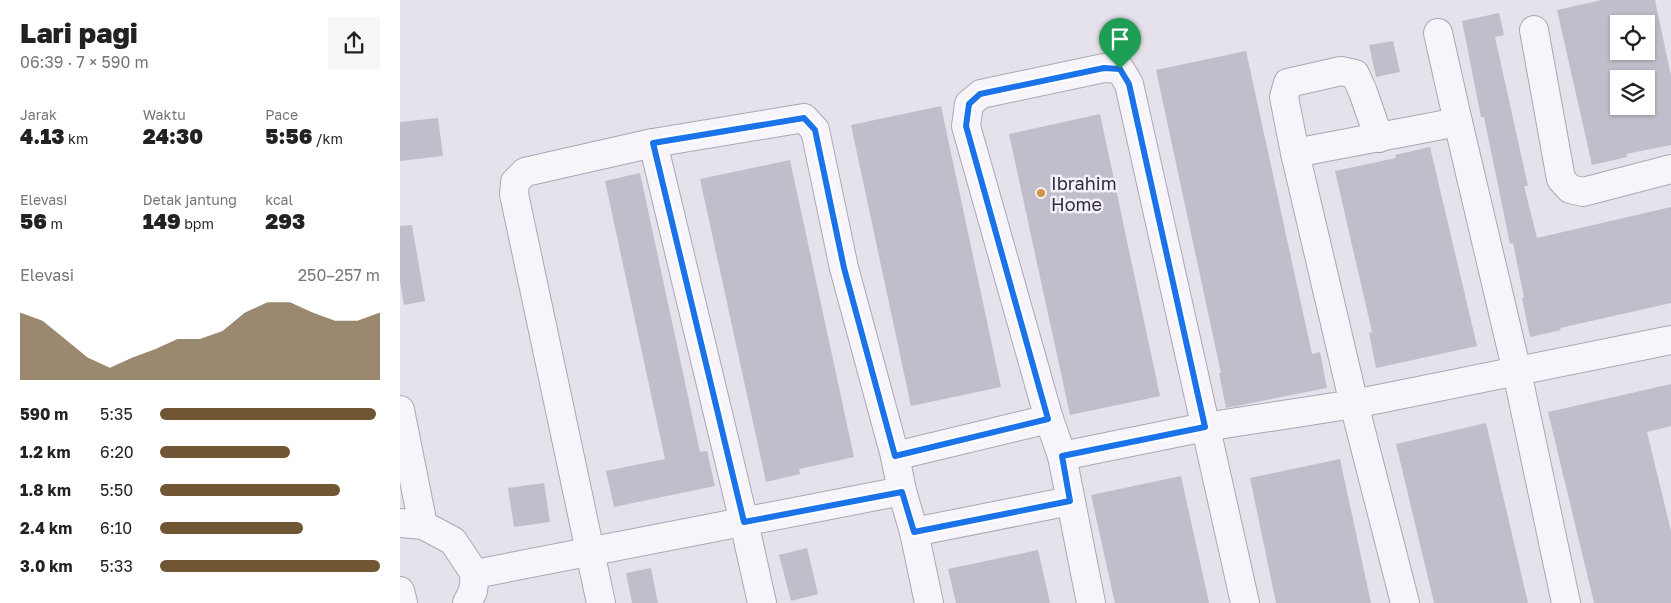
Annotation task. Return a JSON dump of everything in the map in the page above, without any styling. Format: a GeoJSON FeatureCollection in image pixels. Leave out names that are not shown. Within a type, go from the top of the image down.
{"type":"FeatureCollection","features":[{"type":"Feature","properties":{"kind":"street"},"geometry":{"type":"LineString","coordinates":[[1534,30],[1561,178],[1570,189],[1583,192],[1671,169]]}},
{"type":"Feature","properties":{"kind":"street"},"geometry":{"type":"LineString","coordinates":[[1438,32],[1517,372],[1566,603]]}},
{"type":"Feature","properties":{"kind":"street"},"geometry":{"type":"LineString","coordinates":[[1091,603],[1062,456],[1048,419],[966,126],[969,104],[980,94],[1104,68],[1120,69],[1129,84],[1245,603]]}},
{"type":"Feature","properties":{"kind":"street"},"geometry":{"type":"LineString","coordinates":[[1379,138],[1355,74],[1341,71],[1288,83],[1284,97],[1295,153],[1354,404],[1404,603]]}},
{"type":"Feature","properties":{"kind":"street"},"geometry":{"type":"LineString","coordinates":[[602,603],[589,552],[514,194],[515,182],[525,172],[653,143],[804,118],[815,130],[844,268],[895,456],[929,603]]}},
{"type":"Feature","properties":{"kind":"street"},"geometry":{"type":"LineString","coordinates":[[1295,153],[1458,122]]}},
{"type":"Feature","properties":{"kind":"street"},"geometry":{"type":"LineString","coordinates":[[653,143],[762,603]]}},
{"type":"Feature","properties":{"kind":"street"},"geometry":{"type":"LineString","coordinates":[[1062,456],[1205,427],[1354,404],[1671,340]]}},
{"type":"Feature","properties":{"kind":"street"},"geometry":{"type":"LineString","coordinates":[[400,410],[412,524],[453,541],[475,574],[474,591],[467,603]]}},
{"type":"Feature","properties":{"kind":"street"},"geometry":{"type":"LineString","coordinates":[[895,456],[1048,419]]}},
{"type":"Feature","properties":{"kind":"street"},"geometry":{"type":"LineString","coordinates":[[475,574],[902,492]]}},
{"type":"Feature","properties":{"kind":"street"},"geometry":{"type":"LineString","coordinates":[[914,532],[1070,501]]}},
{"type":"Feature","properties":{"kind":"street"},"geometry":{"type":"LineString","coordinates":[[400,591],[403,603]]}},
{"type":"Feature","properties":{"kind":"building"},"geometry":{"type":"Polygon","coordinates":[[[1602,0],[1655,0],[1671,76],[1671,145],[1626,154],[1627,157],[1592,165],[1557,10],[1602,0]]]}},
{"type":"Feature","properties":{"kind":"building"},"geometry":{"type":"Polygon","coordinates":[[[1499,13],[1504,35],[1495,37],[1528,186],[1524,186],[1537,238],[1671,207],[1671,303],[1560,328],[1561,330],[1530,337],[1513,243],[1510,244],[1484,117],[1481,117],[1462,21],[1499,13]]]}},
{"type":"Feature","properties":{"kind":"building"},"geometry":{"type":"Polygon","coordinates":[[[1393,41],[1400,72],[1376,77],[1369,45],[1393,41]]]}},
{"type":"Feature","properties":{"kind":"building"},"geometry":{"type":"Polygon","coordinates":[[[1246,51],[1312,354],[1320,352],[1327,388],[1226,408],[1219,373],[1221,373],[1156,70],[1246,51]]]}},
{"type":"Feature","properties":{"kind":"building"},"geometry":{"type":"Polygon","coordinates":[[[941,106],[1001,387],[911,406],[851,125],[941,106]]]}},
{"type":"Feature","properties":{"kind":"building"},"geometry":{"type":"Polygon","coordinates":[[[1100,114],[1160,396],[1070,415],[1009,134],[1100,114]]]}},
{"type":"Feature","properties":{"kind":"building"},"geometry":{"type":"Polygon","coordinates":[[[438,118],[443,156],[400,161],[400,122],[438,118]]]}},
{"type":"Feature","properties":{"kind":"building"},"geometry":{"type":"Polygon","coordinates":[[[1430,147],[1477,346],[1376,368],[1369,333],[1372,332],[1335,171],[1396,158],[1395,155],[1430,147]]]}},
{"type":"Feature","properties":{"kind":"building"},"geometry":{"type":"Polygon","coordinates":[[[790,160],[854,457],[799,469],[800,474],[766,482],[700,179],[790,160]]]}},
{"type":"Feature","properties":{"kind":"building"},"geometry":{"type":"Polygon","coordinates":[[[640,173],[700,452],[707,451],[715,486],[614,507],[606,471],[665,459],[605,181],[640,173]]]}},
{"type":"Feature","properties":{"kind":"building"},"geometry":{"type":"Polygon","coordinates":[[[412,225],[425,301],[404,305],[400,282],[400,226],[412,225]]]}},
{"type":"Feature","properties":{"kind":"building"},"geometry":{"type":"Polygon","coordinates":[[[1671,384],[1671,426],[1647,432],[1671,531],[1671,603],[1594,603],[1548,412],[1671,384]]]}},
{"type":"Feature","properties":{"kind":"building"},"geometry":{"type":"Polygon","coordinates":[[[1486,423],[1528,603],[1434,603],[1396,444],[1486,423]]]}},
{"type":"Feature","properties":{"kind":"building"},"geometry":{"type":"Polygon","coordinates":[[[1340,459],[1371,603],[1276,603],[1250,478],[1340,459]]]}},
{"type":"Feature","properties":{"kind":"building"},"geometry":{"type":"Polygon","coordinates":[[[1181,476],[1209,603],[1115,603],[1091,495],[1181,476]]]}},
{"type":"Feature","properties":{"kind":"building"},"geometry":{"type":"Polygon","coordinates":[[[544,483],[550,522],[514,527],[508,488],[544,483]]]}},
{"type":"Feature","properties":{"kind":"building"},"geometry":{"type":"Polygon","coordinates":[[[807,548],[818,594],[791,601],[779,555],[807,548]]]}},
{"type":"Feature","properties":{"kind":"building"},"geometry":{"type":"Polygon","coordinates":[[[1038,550],[1050,603],[956,603],[948,569],[1038,550]]]}},
{"type":"Feature","properties":{"kind":"building"},"geometry":{"type":"Polygon","coordinates":[[[651,568],[658,603],[632,603],[626,573],[651,568]]]}},
{"type":"Feature","properties":{"kind":"place","name":"Ibrahim Home"},"geometry":{"type":"Point","coordinates":[1041,193]}},
{"type":"Feature","properties":{"kind":"route"},"geometry":{"type":"LineString","coordinates":[[1104,68],[1120,69],[1129,84],[1205,427],[1062,456],[1070,501],[914,532],[902,492],[744,522],[653,143],[804,118],[815,130],[844,268],[895,456],[1048,419],[966,126],[969,104],[980,94],[1104,68]]}}]}
